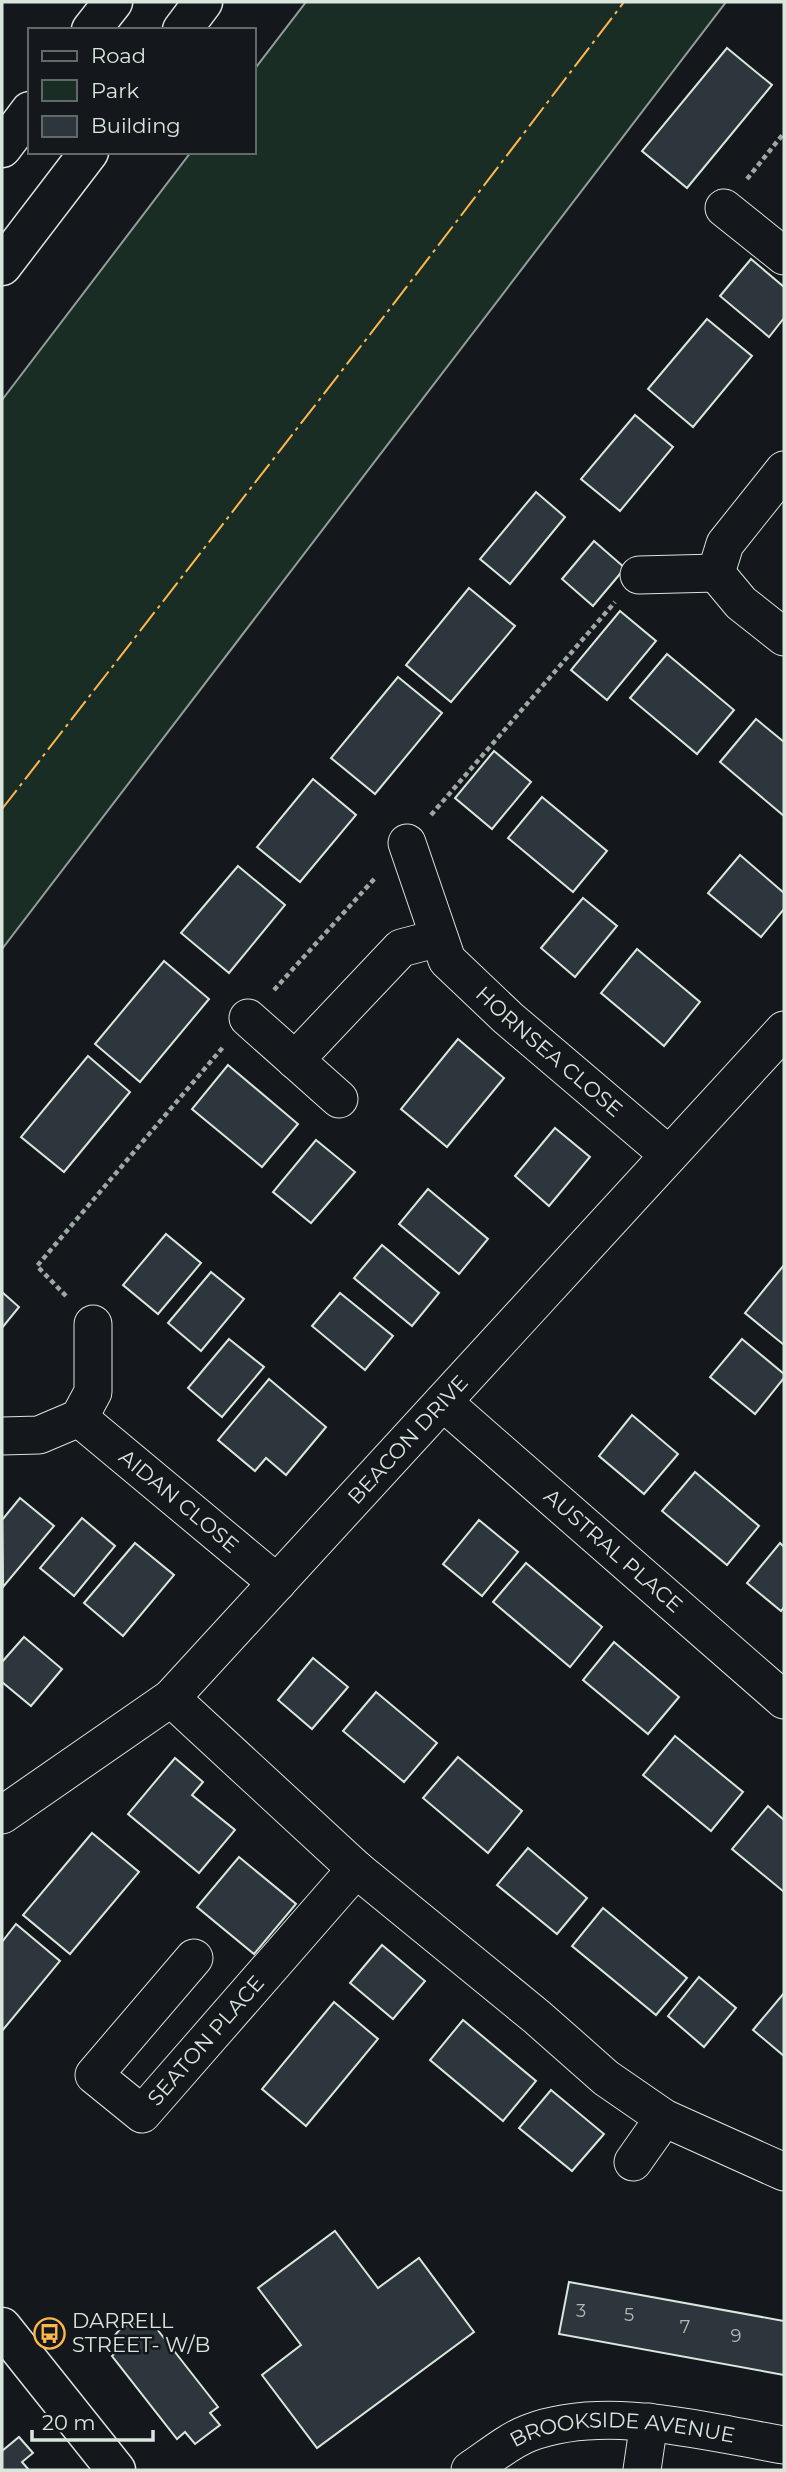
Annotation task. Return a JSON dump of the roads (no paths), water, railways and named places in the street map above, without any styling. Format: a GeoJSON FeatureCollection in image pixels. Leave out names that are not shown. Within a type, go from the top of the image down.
{"type":"FeatureCollection","features":[{"type":"Feature","properties":{"kind":"main road"},"geometry":{"type":"LineString","coordinates":[[94,28],[113,2]]}},
{"type":"Feature","properties":{"kind":"main road"},"geometry":{"type":"LineString","coordinates":[[184,28],[204,2]]}},
{"type":"Feature","properties":{"kind":"main road"},"geometry":{"type":"LineString","coordinates":[[2,148],[28,114]]}},
{"type":"Feature","properties":{"kind":"main road"},"geometry":{"type":"LineString","coordinates":[[2,266],[87,154]]}},
{"type":"Feature","properties":{"kind":"main road"},"geometry":{"type":"LineString","coordinates":[[2,2327],[116,2470]]}},
{"type":"Feature","properties":{"kind":"street"},"geometry":{"type":"LineString","coordinates":[[724,208],[784,256]]}},
{"type":"Feature","properties":{"kind":"street"},"geometry":{"type":"LineString","coordinates":[[716,573],[725,544],[784,470]]}},
{"type":"Feature","properties":{"kind":"street"},"geometry":{"type":"LineString","coordinates":[[639,575],[716,573]]}},
{"type":"Feature","properties":{"kind":"street"},"geometry":{"type":"LineString","coordinates":[[716,573],[741,603],[784,637]]}},
{"type":"Feature","properties":{"kind":"street","name":"HORNSEA CLOSE"},"geometry":{"type":"LineString","coordinates":[[407,843],[447,960],[508,1018],[669,1156]]}},
{"type":"Feature","properties":{"kind":"street"},"geometry":{"type":"LineString","coordinates":[[295,1060],[401,948],[439,938]]}},
{"type":"Feature","properties":{"kind":"street"},"geometry":{"type":"LineString","coordinates":[[248,1018],[339,1098]]}},
{"type":"Feature","properties":{"kind":"street","name":"BEACON DRIVE"},"geometry":{"type":"LineString","coordinates":[[2,1815],[171,1698],[784,1030]]}},
{"type":"Feature","properties":{"kind":"street"},"geometry":{"type":"LineString","coordinates":[[2,1436],[39,1435],[79,1418],[93,1392],[93,1324]]}},
{"type":"Feature","properties":{"kind":"street","name":"AUSTRAL PLACE"},"geometry":{"type":"LineString","coordinates":[[443,1402],[784,1700]]}},
{"type":"Feature","properties":{"kind":"street","name":"AIDAN CLOSE"},"geometry":{"type":"LineString","coordinates":[[79,1418],[277,1583]]}},
{"type":"Feature","properties":{"kind":"street"},"geometry":{"type":"LineString","coordinates":[[171,1698],[356,1869],[537,2017],[606,2078],[664,2118],[784,2172]]}},
{"type":"Feature","properties":{"kind":"street","name":"SEATON PLACE"},"geometry":{"type":"LineString","coordinates":[[194,1958],[94,2075],[142,2114],[356,1869]]}},
{"type":"Feature","properties":{"kind":"street"},"geometry":{"type":"LineString","coordinates":[[633,2162],[664,2118]]}},
{"type":"Feature","properties":{"kind":"street","name":"BROOKSIDE AVENUE"},"geometry":{"type":"LineString","coordinates":[[470,2470],[528,2433],[584,2420],[649,2422],[784,2445]]}},
{"type":"Feature","properties":{"kind":"street"},"geometry":{"type":"LineString","coordinates":[[642,2470],[649,2422]]}},
{"type":"Feature","properties":{"kind":"place","name":"DARRELL STREET- W/B"},"geometry":{"type":"Point","coordinates":[49,2333]}}]}
